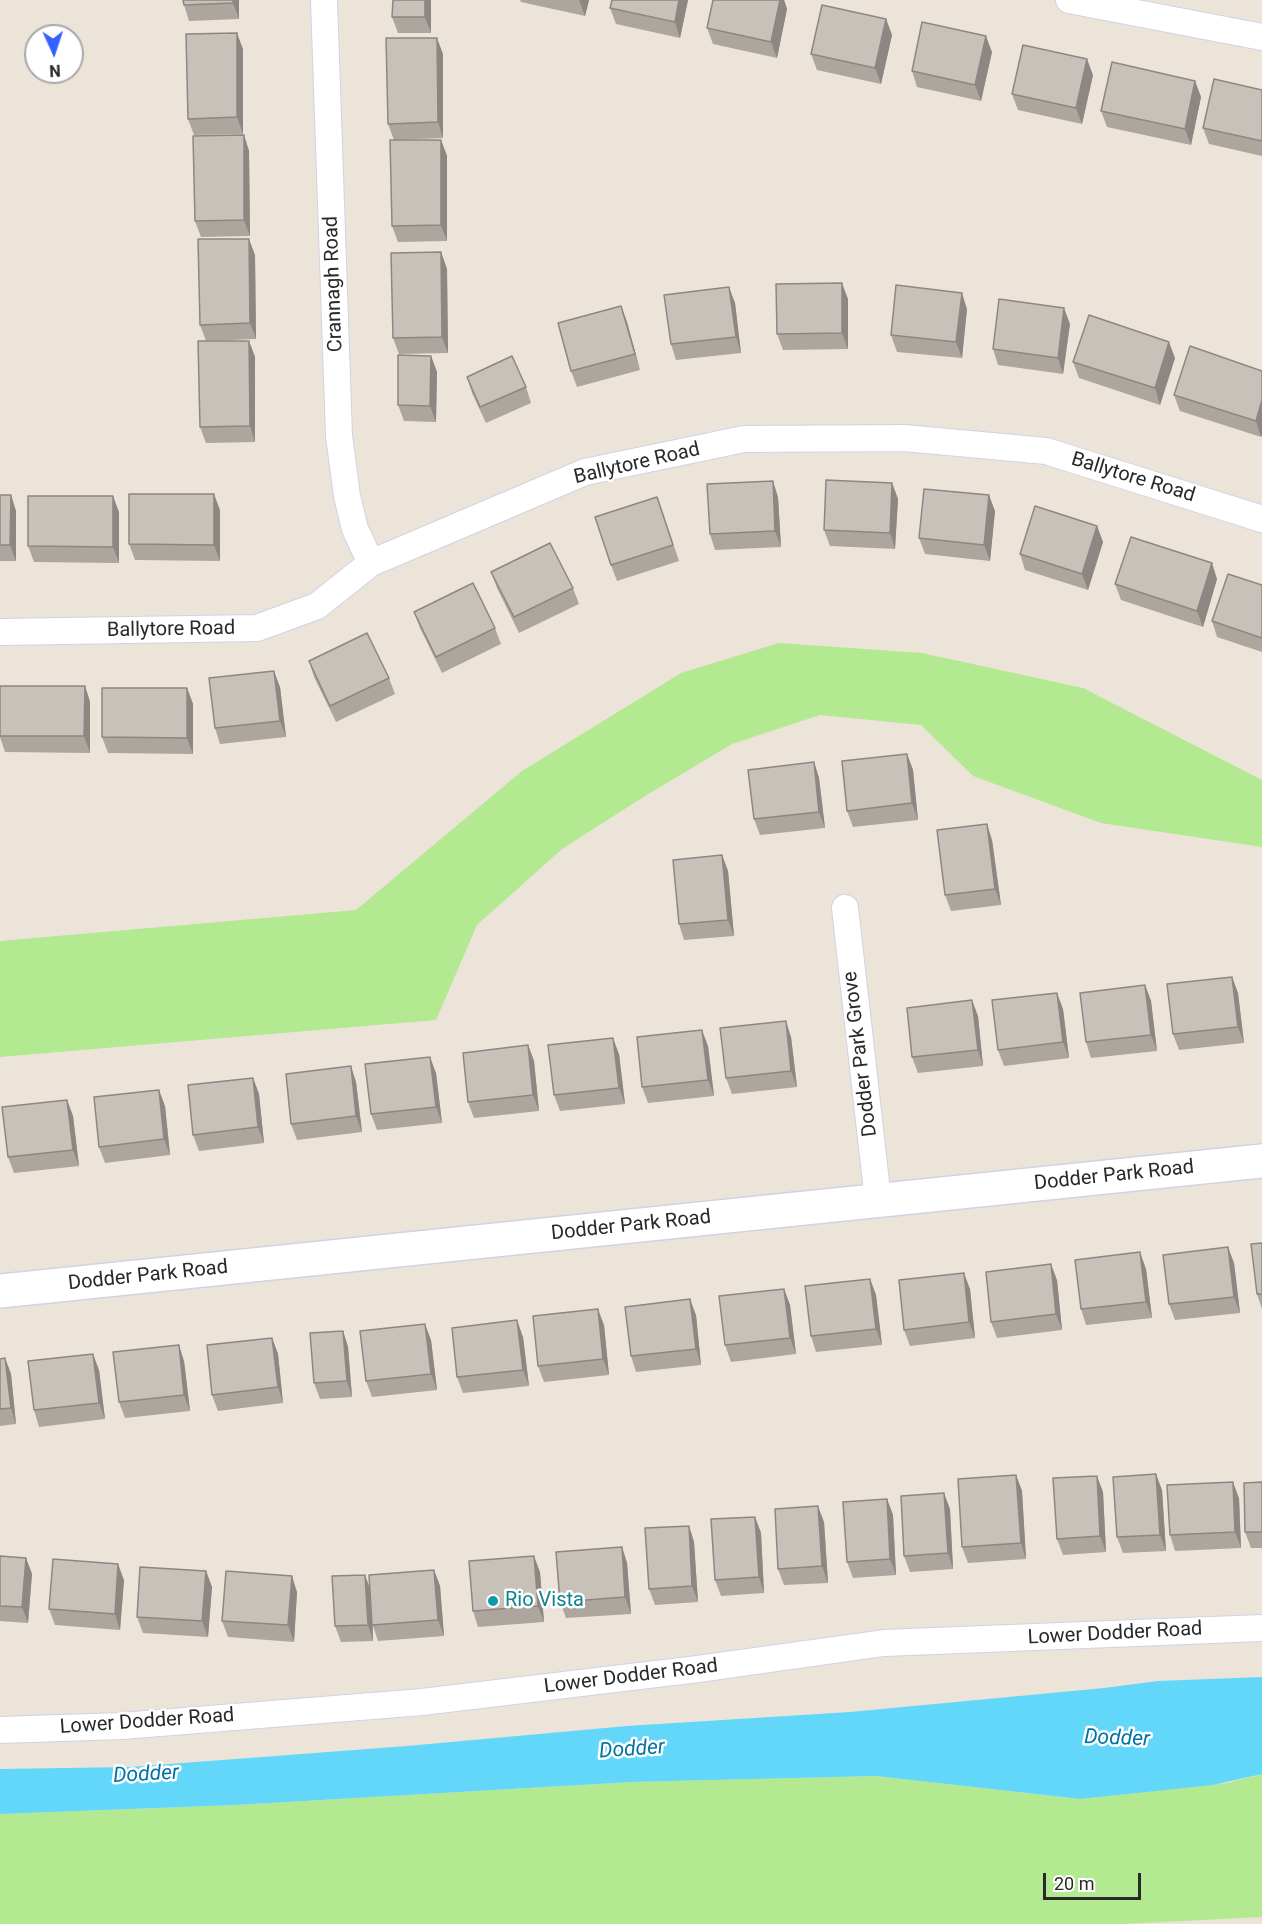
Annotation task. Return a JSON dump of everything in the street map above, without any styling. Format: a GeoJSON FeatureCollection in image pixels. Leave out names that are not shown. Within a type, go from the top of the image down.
{"type":"FeatureCollection","features":[{"type":"Feature","properties":{"kind":"main road","name":"Dodder Park Road"},"geometry":{"type":"LineString","coordinates":[[0,1291],[1262,1161]]}},
{"type":"Feature","properties":{"kind":"street","name":"Crannagh Road"},"geometry":{"type":"LineString","coordinates":[[324,0],[339,436],[352,518],[371,563]]}},
{"type":"Feature","properties":{"kind":"street"},"geometry":{"type":"LineString","coordinates":[[1069,0],[1262,37]]}},
{"type":"Feature","properties":{"kind":"street","name":"Ballytore Road"},"geometry":{"type":"LineString","coordinates":[[0,632],[257,628],[317,606],[371,563],[585,472],[744,440],[904,438],[1046,451],[1262,519]]}},
{"type":"Feature","properties":{"kind":"street","name":"Dodder Park Grove"},"geometry":{"type":"LineString","coordinates":[[844,908],[878,1200]]}},
{"type":"Feature","properties":{"kind":"street","name":"Lower Dodder Road"},"geometry":{"type":"LineString","coordinates":[[0,1730],[122,1726],[422,1702],[698,1669],[884,1643],[1262,1628]]}},
{"type":"Feature","properties":{"kind":"green space"},"geometry":{"type":"Polygon","coordinates":[[[779,643],[922,653],[1083,688],[1262,780],[1262,847],[1101,823],[973,776],[921,725],[820,715],[732,744],[562,849],[477,925],[436,1020],[0,1057],[0,941],[356,910],[522,771],[681,673],[779,643]]]}},
{"type":"Feature","properties":{"kind":"green space"},"geometry":{"type":"Polygon","coordinates":[[[1262,1774],[1262,1917],[1124,1924],[0,1924],[0,1814],[235,1805],[632,1782],[876,1776],[1080,1799],[1227,1783],[1262,1774]]]}},
{"type":"Feature","properties":{"kind":"water","name":"Dodder"},"geometry":{"type":"Polygon","coordinates":[[[1262,1677],[1262,1774],[1213,1785],[1080,1799],[876,1776],[632,1782],[235,1805],[0,1814],[0,1769],[130,1767],[407,1746],[627,1726],[850,1712],[1158,1681],[1262,1677]]]}},
{"type":"Feature","properties":{"kind":"building"},"geometry":{"type":"Polygon","coordinates":[[[183,0],[233,0],[233,3],[184,5],[183,0]]]}},
{"type":"Feature","properties":{"kind":"building"},"geometry":{"type":"Polygon","coordinates":[[[393,0],[425,0],[425,17],[392,17],[393,0]]]}},
{"type":"Feature","properties":{"kind":"building"},"geometry":{"type":"Polygon","coordinates":[[[612,0],[679,0],[675,22],[610,8],[612,0]]]}},
{"type":"Feature","properties":{"kind":"building"},"geometry":{"type":"Polygon","coordinates":[[[713,0],[780,0],[771,42],[707,28],[713,0]]]}},
{"type":"Feature","properties":{"kind":"building"},"geometry":{"type":"Polygon","coordinates":[[[822,5],[886,19],[875,68],[811,54],[822,5]]]}},
{"type":"Feature","properties":{"kind":"building"},"geometry":{"type":"Polygon","coordinates":[[[922,22],[986,36],[975,85],[912,71],[922,22]]]}},
{"type":"Feature","properties":{"kind":"building"},"geometry":{"type":"Polygon","coordinates":[[[237,33],[237,117],[188,119],[186,34],[237,33]]]}},
{"type":"Feature","properties":{"kind":"building"},"geometry":{"type":"Polygon","coordinates":[[[386,38],[437,38],[438,122],[388,124],[386,38]]]}},
{"type":"Feature","properties":{"kind":"building"},"geometry":{"type":"Polygon","coordinates":[[[1023,45],[1087,59],[1076,108],[1012,94],[1023,45]]]}},
{"type":"Feature","properties":{"kind":"building"},"geometry":{"type":"Polygon","coordinates":[[[1112,62],[1195,81],[1185,129],[1101,111],[1112,62]]]}},
{"type":"Feature","properties":{"kind":"building"},"geometry":{"type":"Polygon","coordinates":[[[1214,79],[1262,90],[1262,141],[1203,128],[1214,79]]]}},
{"type":"Feature","properties":{"kind":"building"},"geometry":{"type":"Polygon","coordinates":[[[244,135],[244,220],[195,221],[193,136],[244,135]]]}},
{"type":"Feature","properties":{"kind":"building"},"geometry":{"type":"Polygon","coordinates":[[[390,140],[441,140],[441,225],[392,226],[390,140]]]}},
{"type":"Feature","properties":{"kind":"building"},"geometry":{"type":"Polygon","coordinates":[[[198,239],[249,239],[250,323],[200,325],[198,239]]]}},
{"type":"Feature","properties":{"kind":"building"},"geometry":{"type":"Polygon","coordinates":[[[441,252],[442,337],[393,338],[391,253],[441,252]]]}},
{"type":"Feature","properties":{"kind":"building"},"geometry":{"type":"Polygon","coordinates":[[[842,283],[842,333],[777,334],[776,284],[842,283]]]}},
{"type":"Feature","properties":{"kind":"building"},"geometry":{"type":"Polygon","coordinates":[[[896,285],[962,293],[956,342],[891,335],[896,285]]]}},
{"type":"Feature","properties":{"kind":"building"},"geometry":{"type":"Polygon","coordinates":[[[729,287],[736,337],[671,344],[664,295],[729,287]]]}},
{"type":"Feature","properties":{"kind":"building"},"geometry":{"type":"Polygon","coordinates":[[[999,299],[1064,308],[1058,358],[993,349],[999,299]]]}},
{"type":"Feature","properties":{"kind":"building"},"geometry":{"type":"Polygon","coordinates":[[[621,306],[635,354],[571,371],[558,323],[621,306]]]}},
{"type":"Feature","properties":{"kind":"building"},"geometry":{"type":"Polygon","coordinates":[[[1089,315],[1169,342],[1155,388],[1073,362],[1089,315]]]}},
{"type":"Feature","properties":{"kind":"building"},"geometry":{"type":"Polygon","coordinates":[[[198,341],[249,341],[250,426],[200,427],[198,341]]]}},
{"type":"Feature","properties":{"kind":"building"},"geometry":{"type":"Polygon","coordinates":[[[1190,346],[1262,371],[1262,400],[1256,421],[1174,395],[1190,346]]]}},
{"type":"Feature","properties":{"kind":"building"},"geometry":{"type":"Polygon","coordinates":[[[398,355],[431,356],[430,406],[398,405],[398,355]]]}},
{"type":"Feature","properties":{"kind":"building"},"geometry":{"type":"Polygon","coordinates":[[[512,356],[526,387],[480,407],[467,377],[512,356]]]}},
{"type":"Feature","properties":{"kind":"building"},"geometry":{"type":"Polygon","coordinates":[[[826,480],[892,483],[890,533],[824,530],[826,480]]]}},
{"type":"Feature","properties":{"kind":"building"},"geometry":{"type":"Polygon","coordinates":[[[773,481],[775,531],[710,534],[707,484],[773,481]]]}},
{"type":"Feature","properties":{"kind":"building"},"geometry":{"type":"Polygon","coordinates":[[[924,489],[989,495],[984,545],[919,538],[924,489]]]}},
{"type":"Feature","properties":{"kind":"building"},"geometry":{"type":"Polygon","coordinates":[[[129,494],[214,494],[214,545],[129,544],[129,494]]]}},
{"type":"Feature","properties":{"kind":"building"},"geometry":{"type":"Polygon","coordinates":[[[0,495],[11,495],[10,545],[0,545],[0,495]]]}},
{"type":"Feature","properties":{"kind":"building"},"geometry":{"type":"Polygon","coordinates":[[[28,496],[113,496],[113,547],[28,546],[28,496]]]}},
{"type":"Feature","properties":{"kind":"building"},"geometry":{"type":"Polygon","coordinates":[[[657,497],[673,545],[611,565],[595,517],[657,497]]]}},
{"type":"Feature","properties":{"kind":"building"},"geometry":{"type":"Polygon","coordinates":[[[1035,506],[1097,526],[1082,574],[1020,554],[1035,506]]]}},
{"type":"Feature","properties":{"kind":"building"},"geometry":{"type":"Polygon","coordinates":[[[1131,537],[1212,563],[1197,611],[1115,584],[1131,537]]]}},
{"type":"Feature","properties":{"kind":"building"},"geometry":{"type":"Polygon","coordinates":[[[550,543],[573,588],[514,617],[491,572],[550,543]]]}},
{"type":"Feature","properties":{"kind":"building"},"geometry":{"type":"Polygon","coordinates":[[[1228,574],[1262,585],[1262,638],[1212,621],[1228,574]]]}},
{"type":"Feature","properties":{"kind":"building"},"geometry":{"type":"Polygon","coordinates":[[[473,583],[495,628],[436,657],[414,612],[473,583]]]}},
{"type":"Feature","properties":{"kind":"building"},"geometry":{"type":"Polygon","coordinates":[[[367,633],[389,678],[330,706],[309,661],[367,633]]]}},
{"type":"Feature","properties":{"kind":"building"},"geometry":{"type":"Polygon","coordinates":[[[274,671],[280,721],[215,728],[209,678],[274,671]]]}},
{"type":"Feature","properties":{"kind":"building"},"geometry":{"type":"Polygon","coordinates":[[[0,686],[85,686],[84,736],[0,736],[0,686]]]}},
{"type":"Feature","properties":{"kind":"building"},"geometry":{"type":"Polygon","coordinates":[[[102,688],[187,688],[187,738],[102,737],[102,688]]]}},
{"type":"Feature","properties":{"kind":"building"},"geometry":{"type":"Polygon","coordinates":[[[907,754],[912,803],[847,811],[842,761],[907,754]]]}},
{"type":"Feature","properties":{"kind":"building"},"geometry":{"type":"Polygon","coordinates":[[[814,762],[819,812],[754,819],[748,770],[814,762]]]}},
{"type":"Feature","properties":{"kind":"building"},"geometry":{"type":"Polygon","coordinates":[[[987,824],[995,889],[945,895],[937,830],[987,824]]]}},
{"type":"Feature","properties":{"kind":"building"},"geometry":{"type":"Polygon","coordinates":[[[722,855],[728,920],[679,924],[673,860],[722,855]]]}},
{"type":"Feature","properties":{"kind":"building"},"geometry":{"type":"Polygon","coordinates":[[[1232,977],[1238,1027],[1173,1034],[1167,984],[1232,977]]]}},
{"type":"Feature","properties":{"kind":"building"},"geometry":{"type":"Polygon","coordinates":[[[1145,985],[1151,1035],[1086,1042],[1080,993],[1145,985]]]}},
{"type":"Feature","properties":{"kind":"building"},"geometry":{"type":"Polygon","coordinates":[[[1057,993],[1063,1042],[998,1050],[992,1000],[1057,993]]]}},
{"type":"Feature","properties":{"kind":"building"},"geometry":{"type":"Polygon","coordinates":[[[972,1000],[978,1050],[912,1057],[907,1008],[972,1000]]]}},
{"type":"Feature","properties":{"kind":"building"},"geometry":{"type":"Polygon","coordinates":[[[786,1021],[791,1071],[726,1078],[720,1028],[786,1021]]]}},
{"type":"Feature","properties":{"kind":"building"},"geometry":{"type":"Polygon","coordinates":[[[702,1030],[708,1080],[642,1087],[637,1037],[702,1030]]]}},
{"type":"Feature","properties":{"kind":"building"},"geometry":{"type":"Polygon","coordinates":[[[613,1038],[619,1088],[554,1095],[548,1045],[613,1038]]]}},
{"type":"Feature","properties":{"kind":"building"},"geometry":{"type":"Polygon","coordinates":[[[528,1045],[533,1095],[468,1102],[463,1053],[528,1045]]]}},
{"type":"Feature","properties":{"kind":"building"},"geometry":{"type":"Polygon","coordinates":[[[430,1057],[436,1107],[371,1114],[365,1064],[430,1057]]]}},
{"type":"Feature","properties":{"kind":"building"},"geometry":{"type":"Polygon","coordinates":[[[351,1066],[356,1116],[291,1124],[286,1074],[351,1066]]]}},
{"type":"Feature","properties":{"kind":"building"},"geometry":{"type":"Polygon","coordinates":[[[253,1078],[258,1127],[193,1135],[188,1085],[253,1078]]]}},
{"type":"Feature","properties":{"kind":"building"},"geometry":{"type":"Polygon","coordinates":[[[159,1090],[164,1139],[99,1147],[94,1097],[159,1090]]]}},
{"type":"Feature","properties":{"kind":"building"},"geometry":{"type":"Polygon","coordinates":[[[67,1100],[73,1150],[8,1157],[2,1107],[67,1100]]]}},
{"type":"Feature","properties":{"kind":"building"},"geometry":{"type":"Polygon","coordinates":[[[1262,1243],[1262,1294],[1257,1294],[1251,1244],[1262,1243]]]}},
{"type":"Feature","properties":{"kind":"building"},"geometry":{"type":"Polygon","coordinates":[[[1228,1247],[1234,1297],[1169,1304],[1163,1255],[1228,1247]]]}},
{"type":"Feature","properties":{"kind":"building"},"geometry":{"type":"Polygon","coordinates":[[[1140,1252],[1146,1302],[1081,1309],[1075,1260],[1140,1252]]]}},
{"type":"Feature","properties":{"kind":"building"},"geometry":{"type":"Polygon","coordinates":[[[1051,1264],[1056,1314],[991,1322],[986,1272],[1051,1264]]]}},
{"type":"Feature","properties":{"kind":"building"},"geometry":{"type":"Polygon","coordinates":[[[964,1273],[969,1322],[904,1330],[899,1280],[964,1273]]]}},
{"type":"Feature","properties":{"kind":"building"},"geometry":{"type":"Polygon","coordinates":[[[870,1279],[876,1329],[811,1336],[805,1286],[870,1279]]]}},
{"type":"Feature","properties":{"kind":"building"},"geometry":{"type":"Polygon","coordinates":[[[784,1289],[790,1338],[725,1345],[719,1296],[784,1289]]]}},
{"type":"Feature","properties":{"kind":"building"},"geometry":{"type":"Polygon","coordinates":[[[690,1299],[696,1349],[631,1356],[625,1307],[690,1299]]]}},
{"type":"Feature","properties":{"kind":"building"},"geometry":{"type":"Polygon","coordinates":[[[598,1309],[603,1359],[538,1366],[533,1316],[598,1309]]]}},
{"type":"Feature","properties":{"kind":"building"},"geometry":{"type":"Polygon","coordinates":[[[517,1320],[523,1370],[457,1377],[452,1328],[517,1320]]]}},
{"type":"Feature","properties":{"kind":"building"},"geometry":{"type":"Polygon","coordinates":[[[425,1324],[431,1374],[366,1381],[360,1331],[425,1324]]]}},
{"type":"Feature","properties":{"kind":"building"},"geometry":{"type":"Polygon","coordinates":[[[343,1331],[347,1381],[314,1383],[310,1333],[343,1331]]]}},
{"type":"Feature","properties":{"kind":"building"},"geometry":{"type":"Polygon","coordinates":[[[272,1338],[278,1387],[212,1395],[207,1345],[272,1338]]]}},
{"type":"Feature","properties":{"kind":"building"},"geometry":{"type":"Polygon","coordinates":[[[179,1345],[184,1395],[119,1402],[113,1352],[179,1345]]]}},
{"type":"Feature","properties":{"kind":"building"},"geometry":{"type":"Polygon","coordinates":[[[93,1354],[99,1403],[34,1410],[28,1361],[93,1354]]]}},
{"type":"Feature","properties":{"kind":"building"},"geometry":{"type":"Polygon","coordinates":[[[5,1358],[11,1408],[0,1409],[0,1359],[5,1358]]]}},
{"type":"Feature","properties":{"kind":"building"},"geometry":{"type":"Polygon","coordinates":[[[1156,1474],[1160,1535],[1117,1537],[1113,1477],[1156,1474]]]}},
{"type":"Feature","properties":{"kind":"building"},"geometry":{"type":"Polygon","coordinates":[[[1016,1475],[1021,1543],[962,1547],[958,1479],[1016,1475]]]}},
{"type":"Feature","properties":{"kind":"building"},"geometry":{"type":"Polygon","coordinates":[[[1097,1476],[1100,1536],[1057,1539],[1053,1478],[1097,1476]]]}},
{"type":"Feature","properties":{"kind":"building"},"geometry":{"type":"Polygon","coordinates":[[[1233,1482],[1235,1532],[1170,1535],[1167,1485],[1233,1482]]]}},
{"type":"Feature","properties":{"kind":"building"},"geometry":{"type":"Polygon","coordinates":[[[1262,1482],[1262,1532],[1245,1532],[1244,1483],[1262,1482]]]}},
{"type":"Feature","properties":{"kind":"building"},"geometry":{"type":"Polygon","coordinates":[[[944,1493],[948,1553],[904,1556],[901,1496],[944,1493]]]}},
{"type":"Feature","properties":{"kind":"building"},"geometry":{"type":"Polygon","coordinates":[[[887,1499],[890,1559],[847,1562],[843,1502],[887,1499]]]}},
{"type":"Feature","properties":{"kind":"building"},"geometry":{"type":"Polygon","coordinates":[[[818,1506],[822,1566],[778,1569],[775,1509],[818,1506]]]}},
{"type":"Feature","properties":{"kind":"building"},"geometry":{"type":"Polygon","coordinates":[[[755,1517],[759,1577],[715,1580],[711,1519],[755,1517]]]}},
{"type":"Feature","properties":{"kind":"building"},"geometry":{"type":"Polygon","coordinates":[[[689,1526],[692,1586],[649,1589],[645,1528],[689,1526]]]}},
{"type":"Feature","properties":{"kind":"building"},"geometry":{"type":"Polygon","coordinates":[[[622,1547],[625,1597],[560,1602],[556,1552],[622,1547]]]}},
{"type":"Feature","properties":{"kind":"building"},"geometry":{"type":"Polygon","coordinates":[[[0,1556],[26,1558],[22,1607],[0,1606],[0,1556]]]}},
{"type":"Feature","properties":{"kind":"building"},"geometry":{"type":"Polygon","coordinates":[[[534,1556],[538,1606],[473,1611],[469,1561],[534,1556]]]}},
{"type":"Feature","properties":{"kind":"building"},"geometry":{"type":"Polygon","coordinates":[[[53,1559],[118,1564],[115,1614],[49,1609],[53,1559]]]}},
{"type":"Feature","properties":{"kind":"building"},"geometry":{"type":"Polygon","coordinates":[[[140,1567],[206,1571],[202,1621],[137,1617],[140,1567]]]}},
{"type":"Feature","properties":{"kind":"building"},"geometry":{"type":"Polygon","coordinates":[[[434,1570],[438,1620],[372,1625],[369,1575],[434,1570]]]}},
{"type":"Feature","properties":{"kind":"building"},"geometry":{"type":"Polygon","coordinates":[[[226,1571],[292,1576],[288,1625],[222,1621],[226,1571]]]}},
{"type":"Feature","properties":{"kind":"building"},"geometry":{"type":"Polygon","coordinates":[[[365,1575],[368,1625],[335,1626],[332,1576],[365,1575]]]}},
{"type":"Feature","properties":{"kind":"place","name":"Rio Vista"},"geometry":{"type":"Point","coordinates":[493,1601]}}]}
